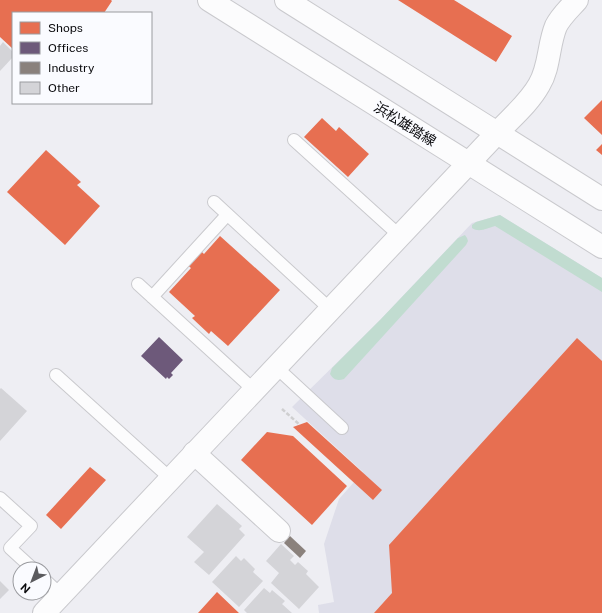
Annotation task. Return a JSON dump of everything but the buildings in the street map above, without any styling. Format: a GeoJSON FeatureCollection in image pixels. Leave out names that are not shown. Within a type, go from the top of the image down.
{"type":"FeatureCollection","features":[{"type":"Feature","properties":{"kind":"street","name":"浜松雄踏線"},"geometry":{"type":"LineString","coordinates":[[209,0],[602,247]]}},
{"type":"Feature","properties":{"kind":"street"},"geometry":{"type":"LineString","coordinates":[[286,0],[602,199]]}},
{"type":"Feature","properties":{"kind":"street"},"geometry":{"type":"LineString","coordinates":[[44,613],[532,96],[540,84],[545,72],[556,27],[562,17],[578,0]]}},
{"type":"Feature","properties":{"kind":"street"},"geometry":{"type":"LineString","coordinates":[[194,453],[279,531]]}},
{"type":"Feature","properties":{"kind":"lane"},"geometry":{"type":"LineString","coordinates":[[294,140],[400,236]]}},
{"type":"Feature","properties":{"kind":"lane"},"geometry":{"type":"LineString","coordinates":[[214,202],[330,309]]}},
{"type":"Feature","properties":{"kind":"lane"},"geometry":{"type":"LineString","coordinates":[[152,297],[227,215]]}},
{"type":"Feature","properties":{"kind":"lane"},"geometry":{"type":"LineString","coordinates":[[138,284],[254,390]]}},
{"type":"Feature","properties":{"kind":"lane"},"geometry":{"type":"LineString","coordinates":[[276,367],[342,428]]}},
{"type":"Feature","properties":{"kind":"lane"},"geometry":{"type":"LineString","coordinates":[[56,375],[170,479]]}},
{"type":"Feature","properties":{"kind":"lane"},"geometry":{"type":"LineString","coordinates":[[0,498],[30,526],[10,548],[24,561]]}},
{"type":"Feature","properties":{"kind":"lane"},"geometry":{"type":"LineString","coordinates":[[52,587],[61,595]]}},
{"type":"Feature","properties":{"kind":"path"},"geometry":{"type":"LineString","coordinates":[[282,409],[300,425]]}},
{"type":"Feature","properties":{"kind":"shaded area"},"geometry":{"type":"Polygon","coordinates":[[[500,215],[602,278],[602,613],[319,613],[318,605],[334,602],[324,544],[339,499],[363,472],[292,407],[381,319],[472,223],[500,215]]]}},
{"type":"Feature","properties":{"kind":"green space"},"geometry":{"type":"Polygon","coordinates":[[[500,215],[602,278],[602,292],[495,226],[481,230],[472,228],[472,225],[476,222],[500,215]]]}},
{"type":"Feature","properties":{"kind":"green space"},"geometry":{"type":"Polygon","coordinates":[[[465,235],[468,241],[466,245],[344,379],[336,380],[333,378],[330,374],[332,368],[458,238],[465,235]]]}}]}
